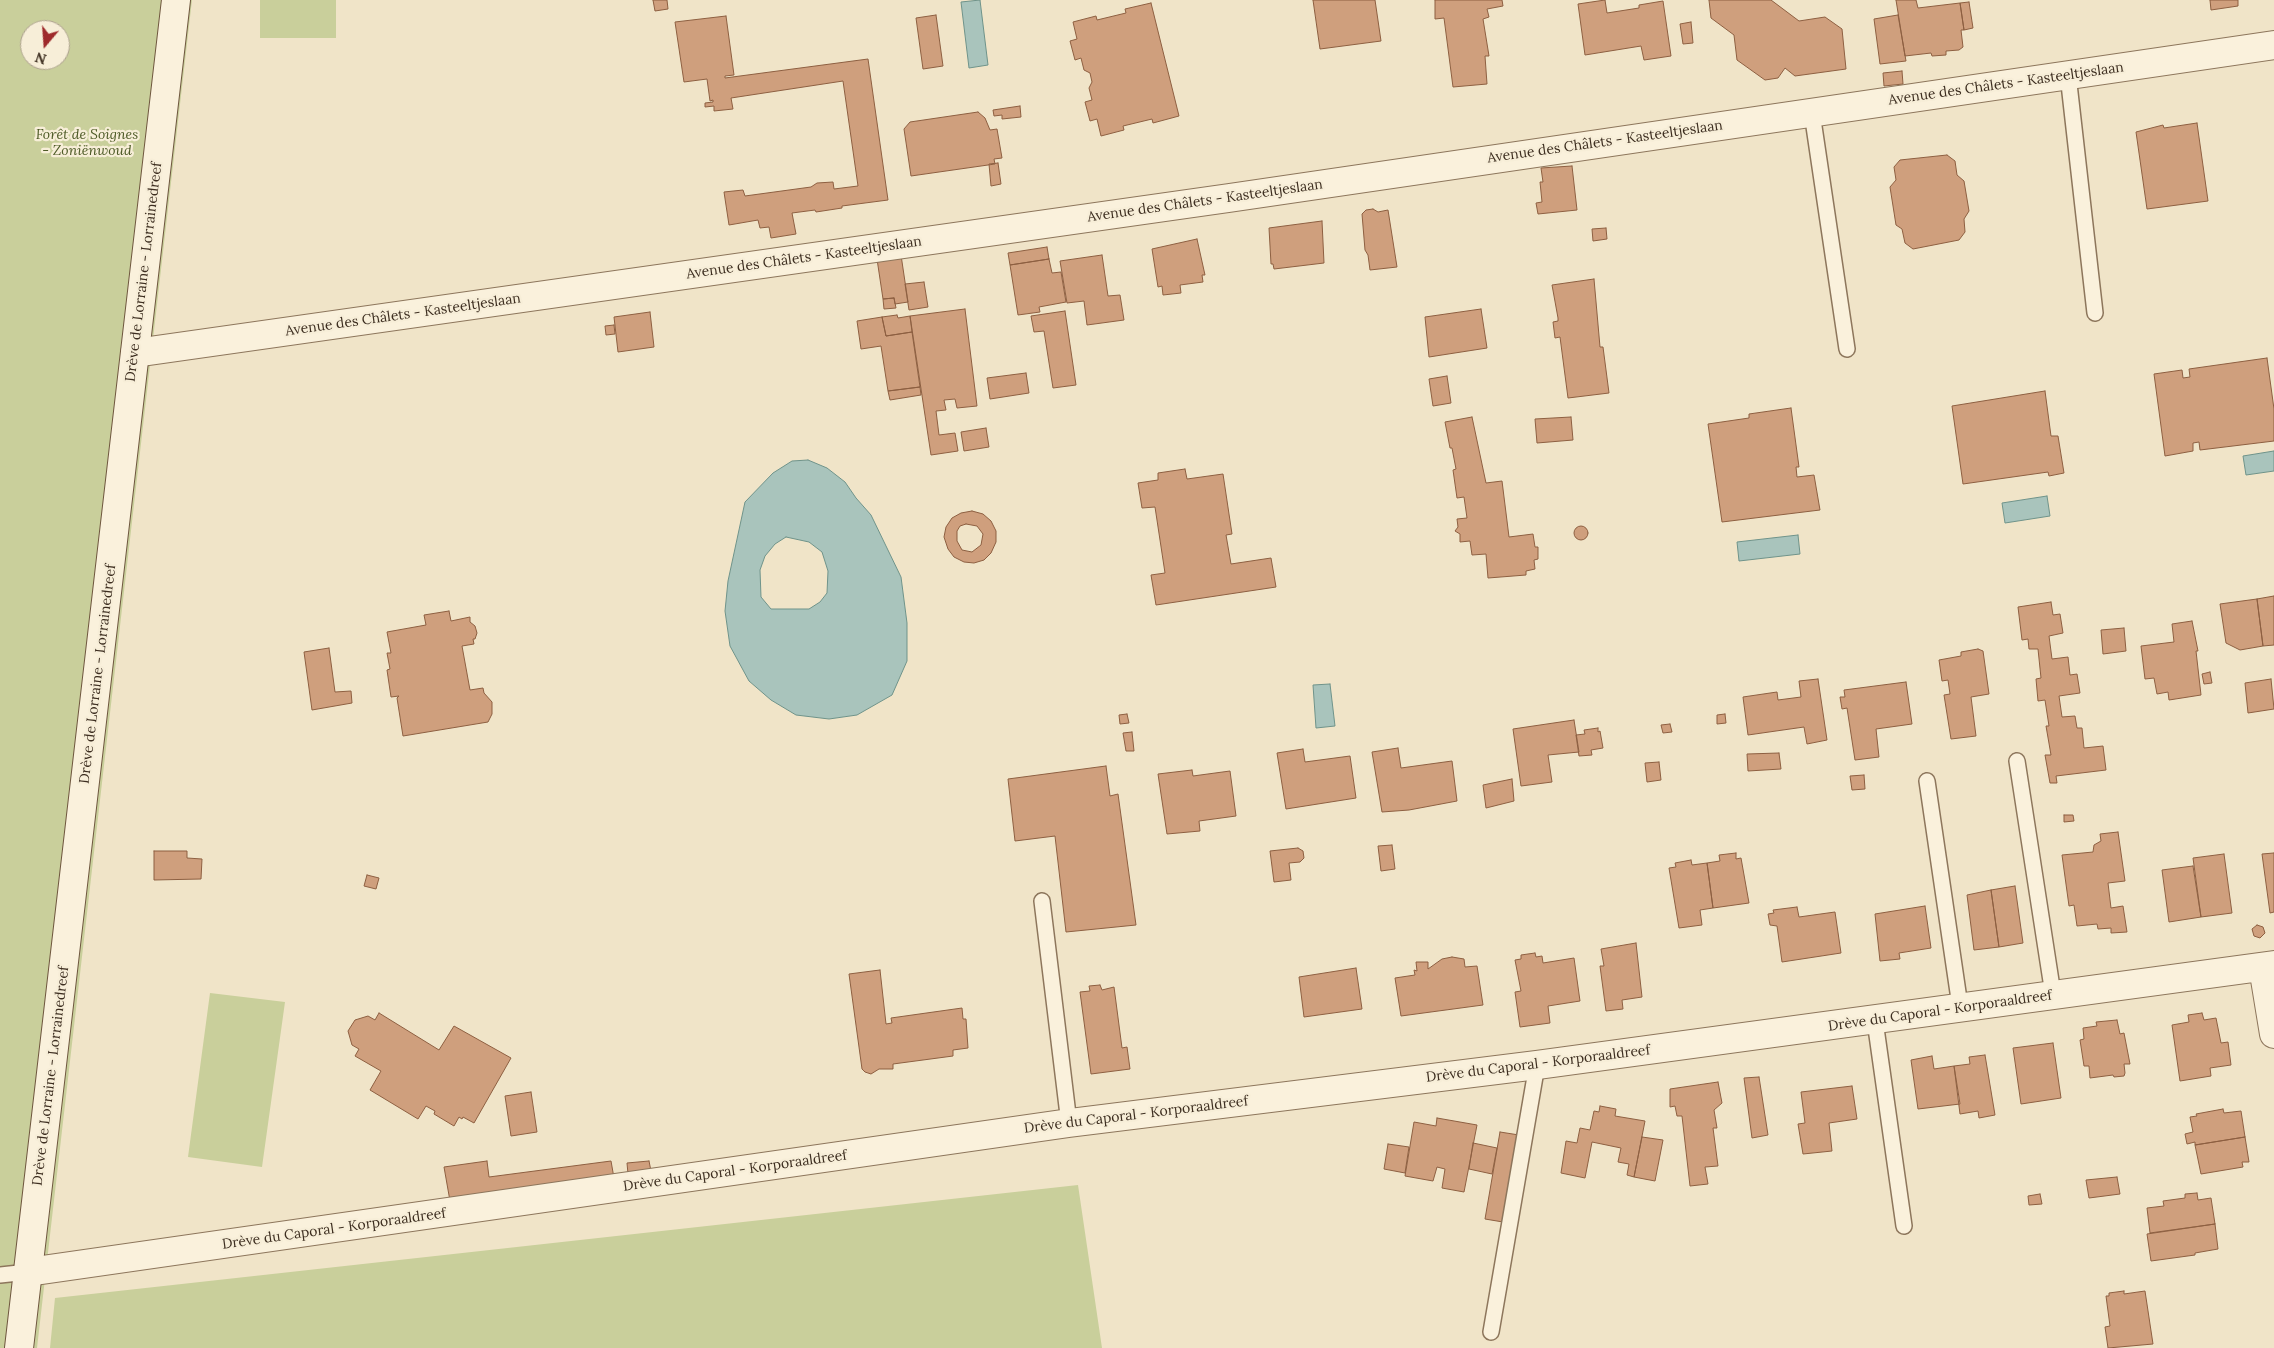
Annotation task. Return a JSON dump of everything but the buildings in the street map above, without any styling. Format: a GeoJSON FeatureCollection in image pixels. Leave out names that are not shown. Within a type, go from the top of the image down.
{"type":"FeatureCollection","features":[{"type":"Feature","properties":{"kind":"street","name":"Drève de Lorraine - Lorrainedreef"},"geometry":{"type":"LineString","coordinates":[[19,1348],[176,0]]}},
{"type":"Feature","properties":{"kind":"street","name":"Avenue des Châlets - Kasteeltjeslaan"},"geometry":{"type":"LineString","coordinates":[[135,352],[1812,113],[2274,45]]}},
{"type":"Feature","properties":{"kind":"street","name":"Drève du Caporal - Korporaaldreef"},"geometry":{"type":"LineString","coordinates":[[28,1272],[1068,1123],[1875,1021],[1960,1006],[2269,966]]}},
{"type":"Feature","properties":{"kind":"street"},"geometry":{"type":"LineString","coordinates":[[2269,966],[2274,1034]]}},
{"type":"Feature","properties":{"kind":"lane"},"geometry":{"type":"LineString","coordinates":[[2068,75],[2095,313]]}},
{"type":"Feature","properties":{"kind":"lane"},"geometry":{"type":"LineString","coordinates":[[1812,113],[1847,349]]}},
{"type":"Feature","properties":{"kind":"lane"},"geometry":{"type":"LineString","coordinates":[[2017,761],[2053,994]]}},
{"type":"Feature","properties":{"kind":"lane"},"geometry":{"type":"LineString","coordinates":[[1927,781],[1960,1006]]}},
{"type":"Feature","properties":{"kind":"lane"},"geometry":{"type":"LineString","coordinates":[[1042,901],[1068,1123]]}},
{"type":"Feature","properties":{"kind":"lane"},"geometry":{"type":"LineString","coordinates":[[1875,1021],[1904,1226]]}},
{"type":"Feature","properties":{"kind":"lane"},"geometry":{"type":"LineString","coordinates":[[1491,1332],[1537,1065]]}},
{"type":"Feature","properties":{"kind":"lane","name":"Drève du Caporal - Korporaaldreef"},"geometry":{"type":"LineString","coordinates":[[0,1275],[28,1272]]}},
{"type":"Feature","properties":{"kind":"green space","name":"Forêt de Soignes - Zoniënwoud"},"geometry":{"type":"Polygon","coordinates":[[[0,0],[192,0],[37,1348],[0,1348],[0,0]]]}},
{"type":"Feature","properties":{"kind":"green space"},"geometry":{"type":"Polygon","coordinates":[[[260,0],[336,0],[336,38],[260,38],[260,0]]]}},
{"type":"Feature","properties":{"kind":"green space"},"geometry":{"type":"Polygon","coordinates":[[[210,993],[285,1002],[262,1167],[188,1157],[210,993]]]}},
{"type":"Feature","properties":{"kind":"green space"},"geometry":{"type":"Polygon","coordinates":[[[1078,1185],[1102,1348],[50,1348],[55,1298],[1078,1185]]]}},
{"type":"Feature","properties":{"kind":"water"},"geometry":{"type":"Polygon","coordinates":[[[980,0],[988,65],[969,68],[961,2],[980,0]]]}},
{"type":"Feature","properties":{"kind":"water"},"geometry":{"type":"Polygon","coordinates":[[[2274,451],[2274,471],[2246,475],[2243,456],[2274,451]]]}},
{"type":"Feature","properties":{"kind":"water"},"geometry":{"type":"Polygon","coordinates":[[[808,460],[827,468],[845,482],[871,515],[901,577],[907,623],[907,661],[892,695],[857,715],[829,719],[796,715],[771,700],[749,681],[730,646],[725,611],[728,581],[745,502],[773,473],[792,461],[808,460]],[[786,537],[775,544],[765,556],[760,570],[761,597],[771,609],[809,609],[820,602],[827,593],[828,571],[822,552],[809,542],[786,537]]]}},
{"type":"Feature","properties":{"kind":"water"},"geometry":{"type":"Polygon","coordinates":[[[2047,496],[2050,516],[2005,523],[2002,503],[2047,496]]]}},
{"type":"Feature","properties":{"kind":"water"},"geometry":{"type":"Polygon","coordinates":[[[1798,535],[1800,554],[1739,561],[1737,542],[1798,535]]]}},
{"type":"Feature","properties":{"kind":"water"},"geometry":{"type":"Polygon","coordinates":[[[1330,684],[1335,726],[1316,728],[1313,685],[1330,684]]]}}]}
